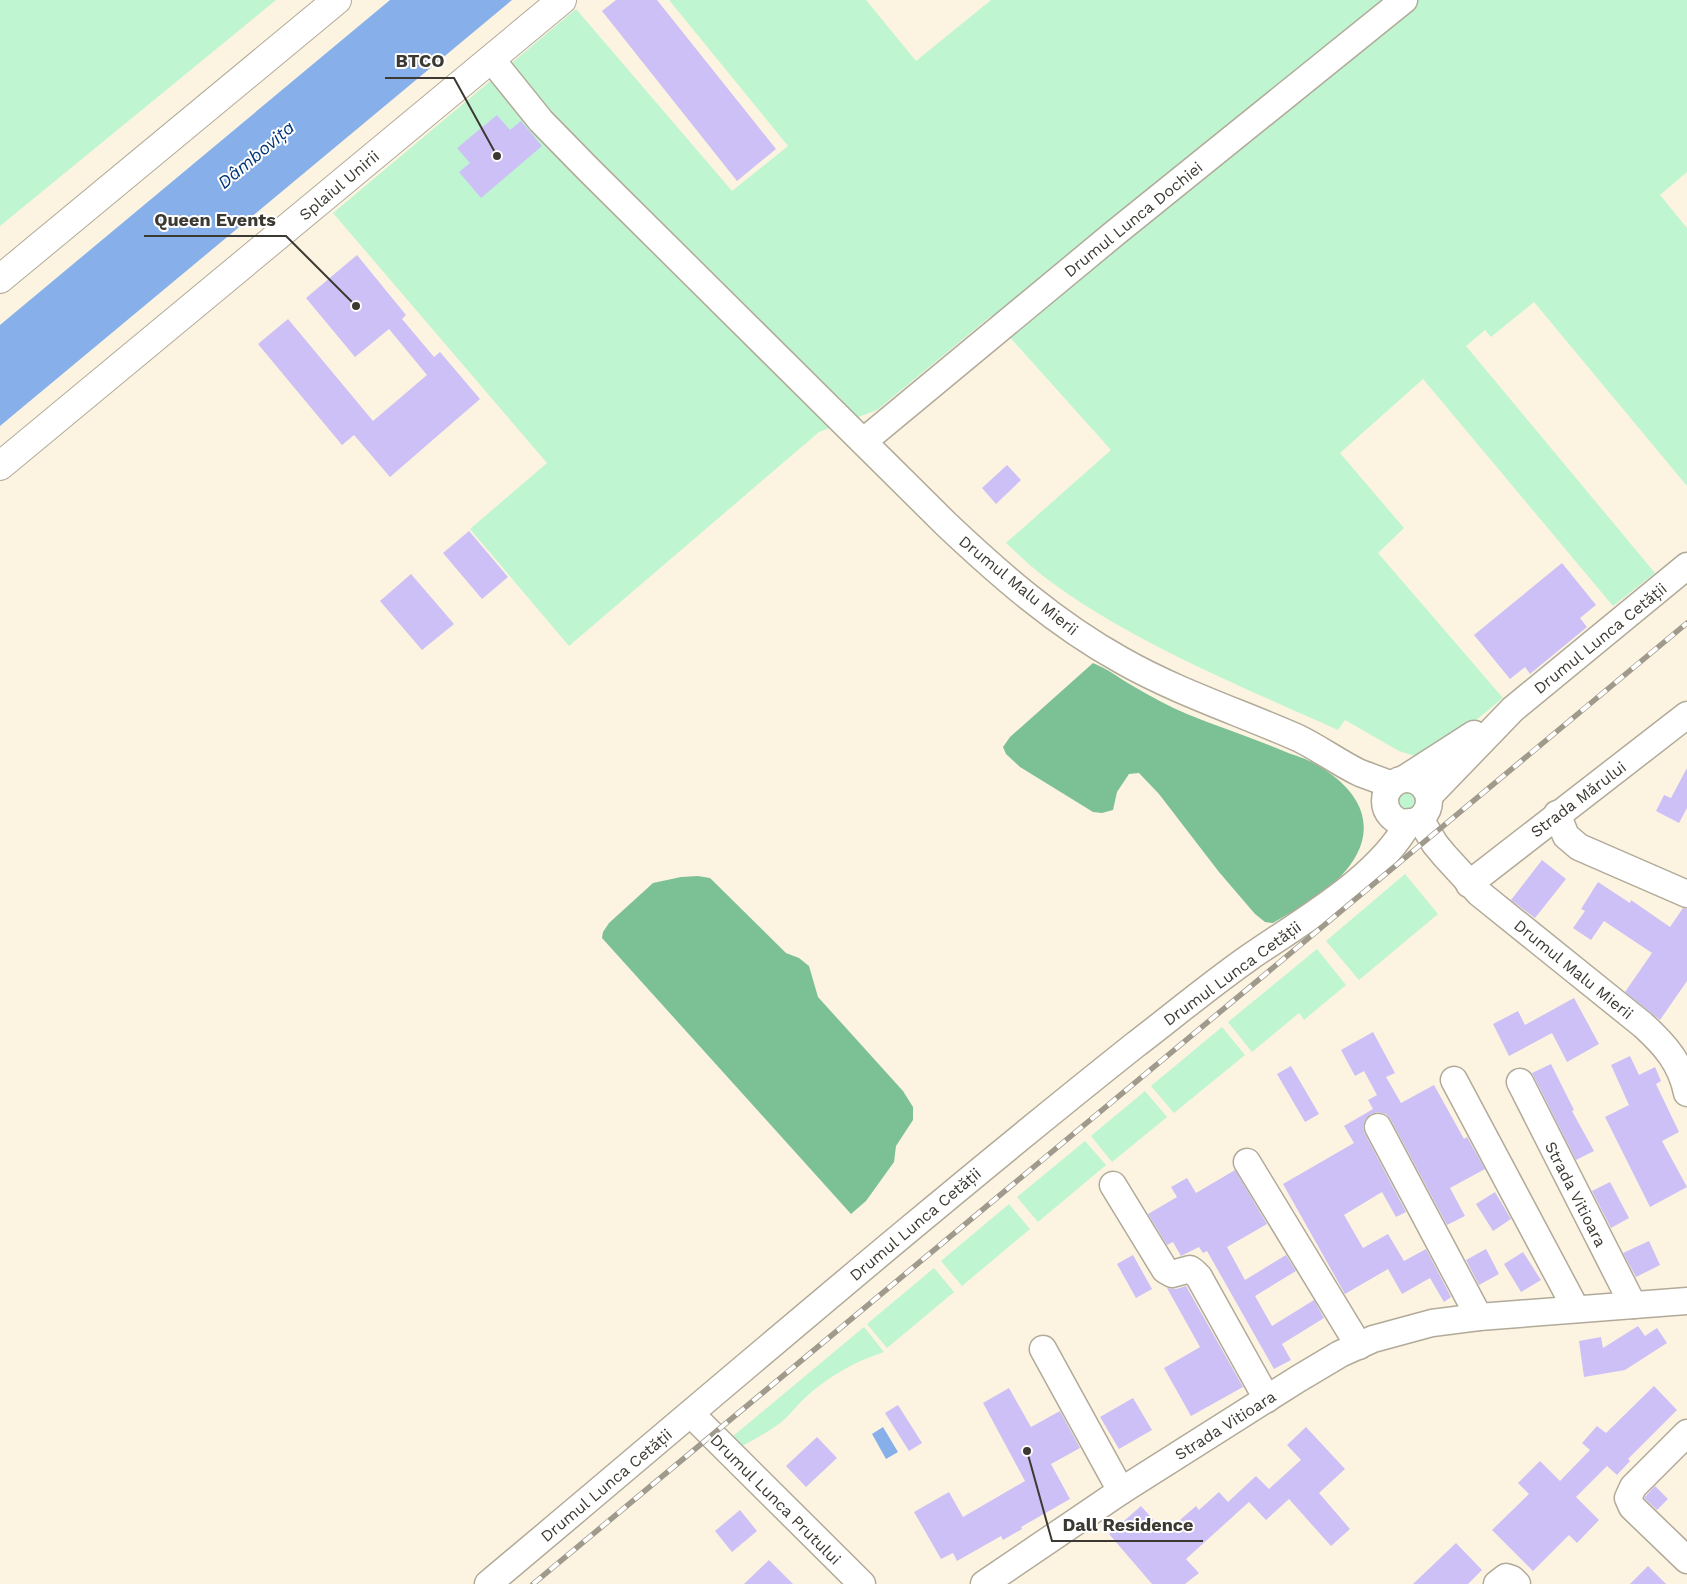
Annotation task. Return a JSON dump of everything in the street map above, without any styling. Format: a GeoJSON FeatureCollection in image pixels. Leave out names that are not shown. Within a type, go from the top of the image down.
{"type":"FeatureCollection","features":[{"type":"Feature","properties":{"kind":"main road"},"geometry":{"type":"LineString","coordinates":[[0,278],[337,0]]}},
{"type":"Feature","properties":{"kind":"main road","name":"Splaiul Unirii"},"geometry":{"type":"LineString","coordinates":[[0,466],[562,0]]}},
{"type":"Feature","properties":{"kind":"street","name":"Drumul Lunca Dochiei"},"geometry":{"type":"LineString","coordinates":[[864,442],[1108,239],[1404,0]]}},
{"type":"Feature","properties":{"kind":"street","name":"Drumul Malu Mierii"},"geometry":{"type":"LineString","coordinates":[[491,59],[522,98],[563,144],[977,554],[1038,604],[1088,641],[1154,677],[1314,746],[1404,801],[1445,856],[1469,884],[1643,1025],[1661,1042],[1680,1067],[1687,1092]]}},
{"type":"Feature","properties":{"kind":"street","name":"Drumul Lunca Cetății"},"geometry":{"type":"LineString","coordinates":[[488,1584],[947,1198],[1133,1047],[1210,986],[1356,882],[1389,851],[1404,801],[1687,566]]}},
{"type":"Feature","properties":{"kind":"street","name":"Strada Mărului"},"geometry":{"type":"LineString","coordinates":[[1469,884],[1557,814],[1687,716]]}},
{"type":"Feature","properties":{"kind":"street"},"geometry":{"type":"LineString","coordinates":[[1557,814],[1566,836],[1579,847],[1687,894]]}},
{"type":"Feature","properties":{"kind":"street"},"geometry":{"type":"LineString","coordinates":[[1454,1080],[1576,1309]]}},
{"type":"Feature","properties":{"kind":"street","name":"Strada Vitioara"},"geometry":{"type":"LineString","coordinates":[[1520,1082],[1633,1305]]}},
{"type":"Feature","properties":{"kind":"street"},"geometry":{"type":"LineString","coordinates":[[1378,1127],[1479,1317]]}},
{"type":"Feature","properties":{"kind":"street"},"geometry":{"type":"LineString","coordinates":[[1248,1162],[1359,1346]]}},
{"type":"Feature","properties":{"kind":"street"},"geometry":{"type":"LineString","coordinates":[[1113,1185],[1165,1270],[1172,1274],[1190,1270],[1199,1277],[1267,1399]]}},
{"type":"Feature","properties":{"kind":"street","name":"Strada Vitioara"},"geometry":{"type":"LineString","coordinates":[[990,1582],[1121,1491],[1340,1354],[1373,1339],[1432,1323],[1479,1317],[1687,1301]]}},
{"type":"Feature","properties":{"kind":"street"},"geometry":{"type":"LineString","coordinates":[[1043,1349],[1121,1491]]}},
{"type":"Feature","properties":{"kind":"street","name":"Drumul Lunca Prutului"},"geometry":{"type":"LineString","coordinates":[[691,1414],[862,1584]]}},
{"type":"Feature","properties":{"kind":"street"},"geometry":{"type":"LineString","coordinates":[[1687,1433],[1633,1487],[1628,1498],[1632,1507],[1687,1560]]}},
{"type":"Feature","properties":{"kind":"street"},"geometry":{"type":"LineString","coordinates":[[1497,1584],[1506,1577],[1512,1579],[1517,1584]]}},
{"type":"Feature","properties":{"kind":"green space"},"geometry":{"type":"Polygon","coordinates":[[[0,0],[276,0],[0,226],[0,0]]]}},
{"type":"Feature","properties":{"kind":"green space"},"geometry":{"type":"Polygon","coordinates":[[[669,0],[866,0],[916,61],[991,0],[1687,0],[1687,172],[1660,195],[1687,228],[1687,486],[1534,302],[1491,337],[1485,330],[1466,346],[1655,573],[1613,606],[1423,379],[1340,453],[1404,528],[1378,553],[1503,698],[1464,730],[1418,757],[1399,751],[1345,720],[1338,730],[1224,679],[1148,642],[1076,599],[1043,576],[1006,543],[1111,450],[991,316],[877,410],[819,432],[569,646],[470,529],[547,463],[333,213],[576,9],[732,191],[788,146],[669,0]]]}},
{"type":"Feature","properties":{"kind":"green space"},"geometry":{"type":"Polygon","coordinates":[[[1093,663],[1173,708],[1306,759],[1335,777],[1358,804],[1363,818],[1363,833],[1359,849],[1350,865],[1336,881],[1314,899],[1273,923],[1265,922],[1255,914],[1219,872],[1159,794],[1139,773],[1129,774],[1117,792],[1113,810],[1102,813],[1093,812],[1020,767],[1006,754],[1003,747],[1010,737],[1093,663]]]}},
{"type":"Feature","properties":{"kind":"green space"},"geometry":{"type":"Polygon","coordinates":[[[1407,789],[1412,790],[1418,796],[1418,806],[1412,812],[1407,813],[1402,812],[1396,806],[1395,801],[1396,796],[1402,790],[1407,789]]]}},
{"type":"Feature","properties":{"kind":"green space"},"geometry":{"type":"Polygon","coordinates":[[[1405,874],[1438,914],[1359,980],[1326,941],[1405,874]]]}},
{"type":"Feature","properties":{"kind":"green space"},"geometry":{"type":"Polygon","coordinates":[[[698,876],[710,878],[786,953],[799,958],[809,966],[818,997],[903,1091],[913,1107],[913,1120],[896,1146],[894,1162],[866,1201],[851,1214],[602,938],[603,932],[609,923],[653,883],[681,877],[698,876]]]}},
{"type":"Feature","properties":{"kind":"green space"},"geometry":{"type":"Polygon","coordinates":[[[1317,949],[1346,985],[1304,1020],[1299,1013],[1252,1052],[1228,1022],[1317,949]]]}},
{"type":"Feature","properties":{"kind":"green space"},"geometry":{"type":"Polygon","coordinates":[[[1222,1027],[1245,1055],[1174,1113],[1151,1086],[1222,1027]]]}},
{"type":"Feature","properties":{"kind":"green space"},"geometry":{"type":"Polygon","coordinates":[[[1145,1091],[1167,1117],[1112,1162],[1091,1136],[1145,1091]]]}},
{"type":"Feature","properties":{"kind":"green space"},"geometry":{"type":"Polygon","coordinates":[[[1085,1141],[1106,1165],[1038,1222],[1017,1197],[1085,1141]]]}},
{"type":"Feature","properties":{"kind":"green space"},"geometry":{"type":"Polygon","coordinates":[[[1009,1204],[1030,1229],[962,1286],[941,1261],[1009,1204]]]}},
{"type":"Feature","properties":{"kind":"green space"},"geometry":{"type":"Polygon","coordinates":[[[934,1268],[954,1292],[887,1348],[867,1324],[934,1268]]]}},
{"type":"Feature","properties":{"kind":"green space"},"geometry":{"type":"Polygon","coordinates":[[[864,1327],[884,1352],[863,1360],[834,1376],[815,1389],[780,1423],[753,1440],[742,1446],[732,1437],[864,1327]]]}},
{"type":"Feature","properties":{"kind":"water","name":"Dâmbovița"},"geometry":{"type":"Polygon","coordinates":[[[390,0],[512,0],[0,426],[0,325],[390,0]]]}},
{"type":"Feature","properties":{"kind":"water"},"geometry":{"type":"Polygon","coordinates":[[[883,1427],[898,1452],[886,1459],[872,1434],[883,1427]]]}},
{"type":"Feature","properties":{"kind":"building"},"geometry":{"type":"Polygon","coordinates":[[[616,0],[657,0],[776,149],[737,181],[602,11],[616,0]]]}},
{"type":"Feature","properties":{"kind":"building"},"geometry":{"type":"Polygon","coordinates":[[[497,115],[510,130],[521,121],[542,146],[481,198],[459,172],[470,163],[457,148],[497,115]]]}},
{"type":"Feature","properties":{"kind":"building"},"geometry":{"type":"Polygon","coordinates":[[[357,255],[406,315],[402,319],[434,357],[440,352],[480,399],[390,477],[354,435],[342,445],[258,344],[288,319],[373,421],[427,375],[389,329],[355,357],[306,298],[357,255]]]}},
{"type":"Feature","properties":{"kind":"building"},"geometry":{"type":"Polygon","coordinates":[[[1007,465],[1021,480],[996,504],[982,488],[1007,465]]]}},
{"type":"Feature","properties":{"kind":"building"},"geometry":{"type":"Polygon","coordinates":[[[469,531],[508,577],[482,599],[443,553],[469,531]]]}},
{"type":"Feature","properties":{"kind":"building"},"geometry":{"type":"Polygon","coordinates":[[[1562,563],[1596,605],[1580,618],[1587,627],[1530,674],[1525,667],[1510,679],[1474,635],[1562,563]]]}},
{"type":"Feature","properties":{"kind":"building"},"geometry":{"type":"Polygon","coordinates":[[[411,574],[454,624],[422,650],[380,601],[411,574]]]}},
{"type":"Feature","properties":{"kind":"building"},"geometry":{"type":"Polygon","coordinates":[[[1687,768],[1687,808],[1679,823],[1656,811],[1664,795],[1671,798],[1687,768]]]}},
{"type":"Feature","properties":{"kind":"building"},"geometry":{"type":"Polygon","coordinates":[[[1542,860],[1566,879],[1535,918],[1511,900],[1542,860]]]}},
{"type":"Feature","properties":{"kind":"building"},"geometry":{"type":"Polygon","coordinates":[[[1598,882],[1630,903],[1631,900],[1670,927],[1683,908],[1687,909],[1687,981],[1660,1020],[1625,992],[1652,953],[1604,921],[1591,940],[1573,928],[1585,911],[1581,909],[1598,882]]]}},
{"type":"Feature","properties":{"kind":"building"},"geometry":{"type":"Polygon","coordinates":[[[1574,998],[1599,1044],[1567,1062],[1552,1033],[1509,1056],[1493,1024],[1518,1011],[1525,1025],[1574,998]]]}},
{"type":"Feature","properties":{"kind":"building"},"geometry":{"type":"Polygon","coordinates":[[[1373,1032],[1395,1073],[1386,1077],[1401,1103],[1434,1085],[1464,1139],[1467,1137],[1485,1169],[1450,1188],[1465,1216],[1447,1225],[1391,1120],[1386,1114],[1378,1112],[1371,1114],[1365,1120],[1363,1127],[1365,1134],[1406,1212],[1396,1217],[1382,1192],[1344,1215],[1363,1248],[1388,1234],[1404,1261],[1426,1249],[1451,1297],[1444,1302],[1430,1278],[1402,1294],[1388,1269],[1345,1294],[1283,1184],[1354,1143],[1344,1126],[1373,1109],[1368,1100],[1377,1095],[1364,1071],[1355,1076],[1341,1050],[1373,1032]]]}},
{"type":"Feature","properties":{"kind":"building"},"geometry":{"type":"Polygon","coordinates":[[[1630,1056],[1639,1075],[1655,1067],[1661,1081],[1656,1084],[1679,1132],[1662,1141],[1687,1187],[1650,1207],[1605,1117],[1629,1105],[1611,1065],[1630,1056]]]}},
{"type":"Feature","properties":{"kind":"building"},"geometry":{"type":"Polygon","coordinates":[[[1551,1064],[1574,1110],[1572,1111],[1594,1151],[1576,1160],[1532,1073],[1551,1064]]]}},
{"type":"Feature","properties":{"kind":"building"},"geometry":{"type":"Polygon","coordinates":[[[1291,1066],[1319,1114],[1305,1122],[1277,1074],[1291,1066]]]}},
{"type":"Feature","properties":{"kind":"building"},"geometry":{"type":"Polygon","coordinates":[[[1235,1170],[1267,1224],[1227,1247],[1245,1280],[1286,1255],[1296,1271],[1255,1296],[1272,1326],[1314,1300],[1324,1318],[1282,1344],[1291,1360],[1274,1369],[1207,1251],[1203,1253],[1199,1247],[1181,1256],[1173,1242],[1167,1245],[1148,1214],[1177,1197],[1171,1187],[1187,1178],[1196,1193],[1235,1170]]]}},
{"type":"Feature","properties":{"kind":"building"},"geometry":{"type":"Polygon","coordinates":[[[1610,1182],[1629,1218],[1611,1228],[1592,1191],[1610,1182]]]}},
{"type":"Feature","properties":{"kind":"building"},"geometry":{"type":"Polygon","coordinates":[[[1495,1192],[1511,1219],[1493,1231],[1476,1204],[1495,1192]]]}},
{"type":"Feature","properties":{"kind":"building"},"geometry":{"type":"Polygon","coordinates":[[[1649,1241],[1660,1265],[1636,1277],[1623,1253],[1649,1241]]]}},
{"type":"Feature","properties":{"kind":"building"},"geometry":{"type":"Polygon","coordinates":[[[1486,1249],[1499,1274],[1479,1285],[1466,1260],[1486,1249]]]}},
{"type":"Feature","properties":{"kind":"building"},"geometry":{"type":"Polygon","coordinates":[[[1523,1252],[1541,1280],[1521,1292],[1504,1264],[1523,1252]]]}},
{"type":"Feature","properties":{"kind":"building"},"geometry":{"type":"Polygon","coordinates":[[[1133,1255],[1152,1289],[1136,1298],[1117,1264],[1133,1255]]]}},
{"type":"Feature","properties":{"kind":"building"},"geometry":{"type":"Polygon","coordinates":[[[1186,1286],[1243,1387],[1191,1416],[1164,1368],[1200,1347],[1167,1288],[1176,1289],[1186,1286]]]}},
{"type":"Feature","properties":{"kind":"building"},"geometry":{"type":"Polygon","coordinates":[[[1638,1326],[1645,1336],[1657,1328],[1667,1343],[1625,1370],[1584,1377],[1579,1341],[1601,1337],[1603,1348],[1638,1326]]]}},
{"type":"Feature","properties":{"kind":"building"},"geometry":{"type":"Polygon","coordinates":[[[1654,1386],[1677,1410],[1628,1459],[1630,1461],[1617,1475],[1607,1466],[1576,1497],[1599,1520],[1577,1543],[1569,1535],[1533,1571],[1492,1530],[1529,1494],[1518,1483],[1540,1461],[1560,1481],[1590,1450],[1582,1443],[1597,1426],[1606,1433],[1654,1386]]]}},
{"type":"Feature","properties":{"kind":"building"},"geometry":{"type":"Polygon","coordinates":[[[1009,1388],[1031,1427],[1060,1411],[1080,1448],[1051,1464],[1070,1499],[1021,1527],[1022,1529],[1003,1540],[1001,1536],[957,1561],[953,1553],[941,1559],[914,1512],[949,1492],[963,1517],[1025,1481],[983,1403],[1009,1388]]]}},
{"type":"Feature","properties":{"kind":"building"},"geometry":{"type":"Polygon","coordinates":[[[1133,1398],[1152,1430],[1119,1449],[1100,1417],[1133,1398]]]}},
{"type":"Feature","properties":{"kind":"building"},"geometry":{"type":"Polygon","coordinates":[[[898,1405],[922,1443],[909,1451],[885,1413],[898,1405]]]}},
{"type":"Feature","properties":{"kind":"building"},"geometry":{"type":"Polygon","coordinates":[[[1306,1427],[1345,1469],[1319,1493],[1350,1529],[1331,1546],[1289,1499],[1266,1520],[1249,1502],[1186,1559],[1199,1573],[1185,1584],[1152,1584],[1109,1534],[1141,1506],[1165,1533],[1196,1506],[1199,1510],[1219,1492],[1228,1502],[1256,1476],[1269,1489],[1301,1460],[1287,1445],[1306,1427]]]}},
{"type":"Feature","properties":{"kind":"building"},"geometry":{"type":"Polygon","coordinates":[[[817,1437],[837,1458],[806,1487],[786,1466],[817,1437]]]}},
{"type":"Feature","properties":{"kind":"building"},"geometry":{"type":"Polygon","coordinates":[[[1655,1486],[1668,1499],[1657,1510],[1644,1498],[1655,1486]]]}},
{"type":"Feature","properties":{"kind":"building"},"geometry":{"type":"Polygon","coordinates":[[[740,1510],[757,1531],[732,1552],[715,1531],[740,1510]]]}},
{"type":"Feature","properties":{"kind":"building"},"geometry":{"type":"Polygon","coordinates":[[[1456,1543],[1482,1570],[1468,1584],[1413,1584],[1456,1543]]]}},
{"type":"Feature","properties":{"kind":"building"},"geometry":{"type":"Polygon","coordinates":[[[769,1560],[793,1584],[744,1584],[769,1560]]]}},
{"type":"Feature","properties":{"kind":"building"},"geometry":{"type":"Polygon","coordinates":[[[1648,1566],[1666,1584],[1630,1584],[1648,1566]]]}},
{"type":"Feature","properties":{"kind":"railway"},"geometry":{"type":"LineString","coordinates":[[533,1584],[1687,623]]}},
{"type":"Feature","properties":{"kind":"place","name":"BTCO"},"geometry":{"type":"Point","coordinates":[497,156]}},
{"type":"Feature","properties":{"kind":"place","name":"Queen Events"},"geometry":{"type":"Point","coordinates":[356,306]}},
{"type":"Feature","properties":{"kind":"place","name":"Dall Residence"},"geometry":{"type":"Point","coordinates":[1027,1451]}}]}
